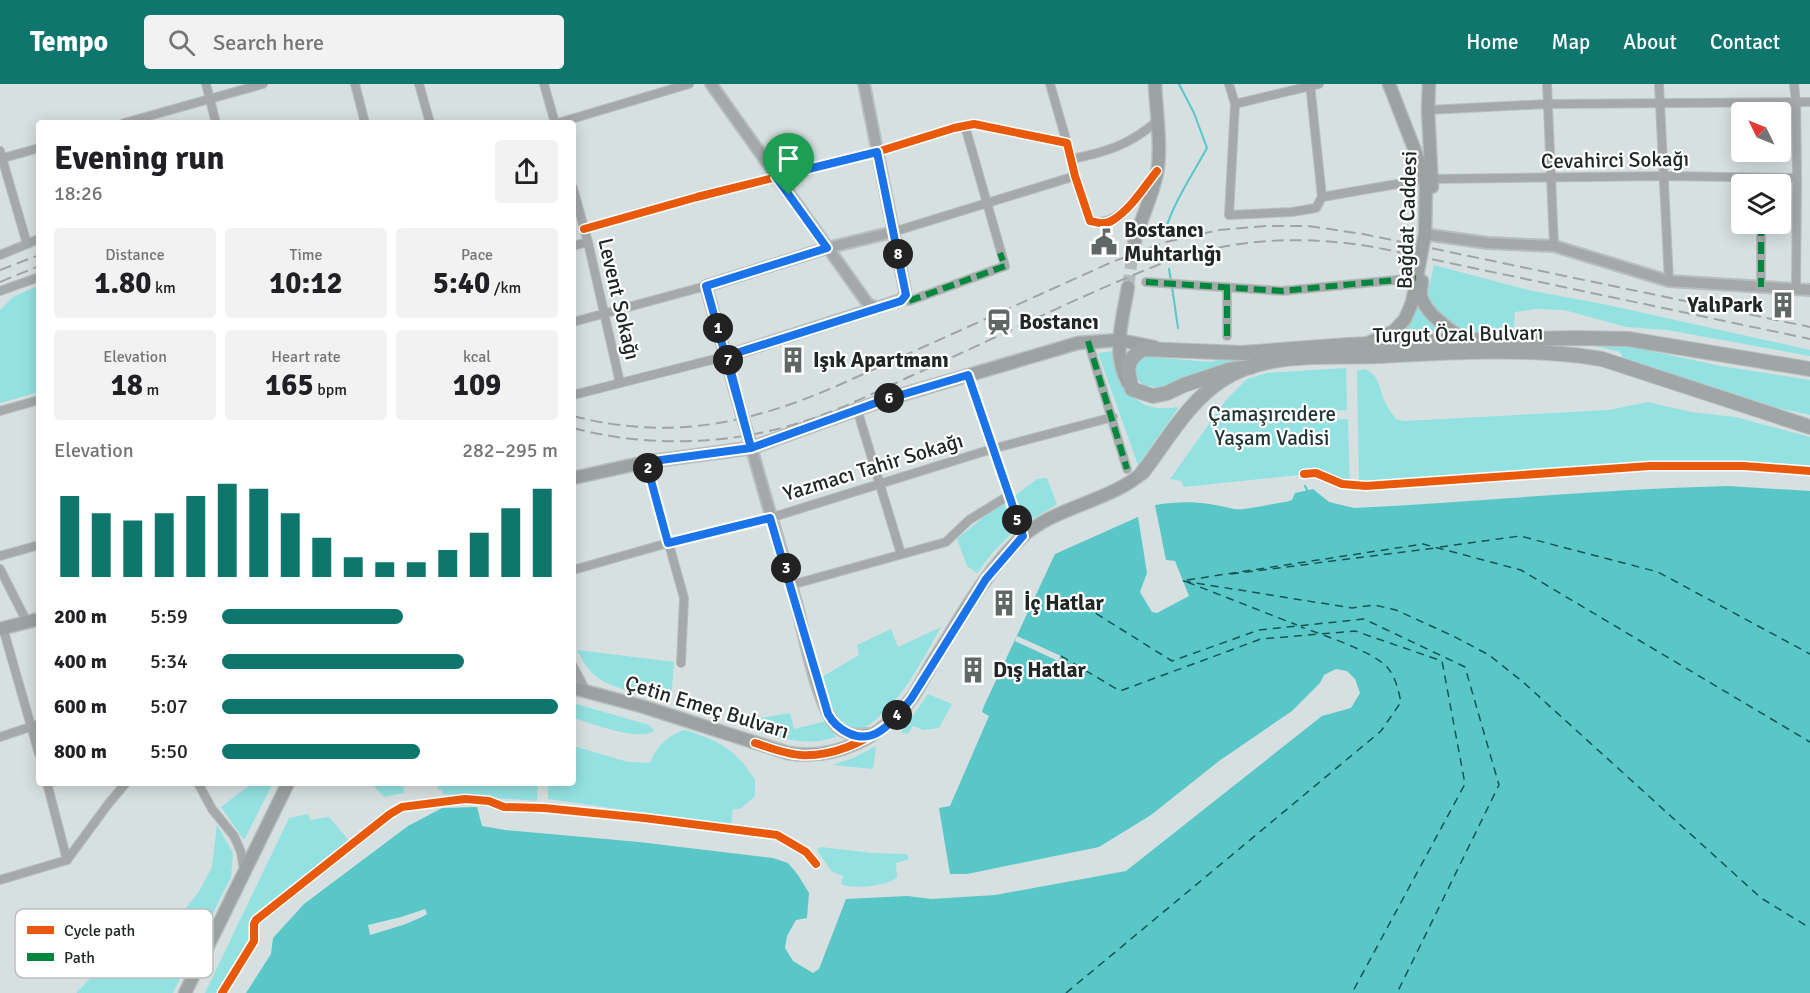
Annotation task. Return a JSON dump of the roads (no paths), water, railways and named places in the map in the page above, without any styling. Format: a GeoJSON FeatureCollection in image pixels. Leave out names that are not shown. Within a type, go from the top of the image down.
{"type":"FeatureCollection","features":[{"type":"Feature","properties":{"kind":"highway","name":"Turgut Özal Bulvarı"},"geometry":{"type":"LineString","coordinates":[[1132,389],[1127,372],[1129,363],[1134,355],[1143,350],[1242,353],[1464,340],[1628,339],[1810,369]]}},
{"type":"Feature","properties":{"kind":"highway","name":"Turgut Özal Bulvarı"},"geometry":{"type":"LineString","coordinates":[[1142,473],[1202,394],[1224,378],[1251,367],[1275,361],[1443,353],[1570,354],[1602,359],[1791,422],[1810,425]]}},
{"type":"Feature","properties":{"kind":"highway"},"geometry":{"type":"LineString","coordinates":[[1742,357],[1781,371],[1810,376]]}},
{"type":"Feature","properties":{"kind":"highway"},"geometry":{"type":"LineString","coordinates":[[1132,389],[1153,396],[1229,370],[1251,367]]}},
{"type":"Feature","properties":{"kind":"main road"},"geometry":{"type":"LineString","coordinates":[[711,84],[868,304],[878,308]]}},
{"type":"Feature","properties":{"kind":"main road"},"geometry":{"type":"LineString","coordinates":[[727,356],[901,301],[906,295],[864,84]]}},
{"type":"Feature","properties":{"kind":"main road"},"geometry":{"type":"LineString","coordinates":[[1134,244],[1153,192],[1157,171],[1155,84]]}},
{"type":"Feature","properties":{"kind":"main road"},"geometry":{"type":"LineString","coordinates":[[1389,84],[1430,179]]}},
{"type":"Feature","properties":{"kind":"main road","name":"Bağdat Caddesi"},"geometry":{"type":"LineString","coordinates":[[1429,84],[1430,179],[1421,295],[1434,316],[1464,340]]}},
{"type":"Feature","properties":{"kind":"main road"},"geometry":{"type":"LineString","coordinates":[[875,734],[855,736],[844,732],[835,726],[829,717],[770,518],[706,286],[827,248],[893,232]]}},
{"type":"Feature","properties":{"kind":"main road"},"geometry":{"type":"LineString","coordinates":[[1427,234],[1488,243],[1554,246],[1669,281],[1810,290]]}},
{"type":"Feature","properties":{"kind":"main road","name":"Bağdat Caddesi"},"geometry":{"type":"LineString","coordinates":[[1365,345],[1394,331],[1405,319],[1412,303],[1427,234]]}},
{"type":"Feature","properties":{"kind":"main road"},"geometry":{"type":"LineString","coordinates":[[1128,287],[1118,354],[1122,370],[1132,389]]}},
{"type":"Feature","properties":{"kind":"main road"},"geometry":{"type":"LineString","coordinates":[[576,477],[646,462],[750,445],[857,409],[1088,341],[1119,340],[1169,350]]}},
{"type":"Feature","properties":{"kind":"main road","name":"Çetin Emeç Bulvarı"},"geometry":{"type":"LineString","coordinates":[[579,689],[801,755],[827,753],[862,741],[875,734],[899,714],[911,699],[986,579],[1023,536],[1050,518],[1125,484],[1142,473]]}},
{"type":"Feature","properties":{"kind":"main road"},"geometry":{"type":"LineString","coordinates":[[2,628],[33,620]]}},
{"type":"Feature","properties":{"kind":"main road"},"geometry":{"type":"LineString","coordinates":[[213,936],[287,786]]}},
{"type":"Feature","properties":{"kind":"main road"},"geometry":{"type":"LineString","coordinates":[[185,993],[192,978]]}},
{"type":"Feature","properties":{"kind":"street"},"geometry":{"type":"LineString","coordinates":[[206,84],[215,120]]}},
{"type":"Feature","properties":{"kind":"street"},"geometry":{"type":"LineString","coordinates":[[134,120],[263,84]]}},
{"type":"Feature","properties":{"kind":"street"},"geometry":{"type":"LineString","coordinates":[[355,84],[364,120]]}},
{"type":"Feature","properties":{"kind":"street"},"geometry":{"type":"LineString","coordinates":[[419,84],[429,120]]}},
{"type":"Feature","properties":{"kind":"street"},"geometry":{"type":"LineString","coordinates":[[544,84],[555,120]]}},
{"type":"Feature","properties":{"kind":"street"},"geometry":{"type":"LineString","coordinates":[[566,120],[689,84]]}},
{"type":"Feature","properties":{"kind":"street"},"geometry":{"type":"LineString","coordinates":[[1050,84],[1090,221],[1101,224],[1112,220],[1131,203],[1157,171]]}},
{"type":"Feature","properties":{"kind":"street"},"geometry":{"type":"LineString","coordinates":[[1229,84],[1235,104],[1229,215],[1292,212],[1316,208],[1322,197],[1310,85]]}},
{"type":"Feature","properties":{"kind":"street"},"geometry":{"type":"LineString","coordinates":[[1235,104],[1319,84]]}},
{"type":"Feature","properties":{"kind":"street"},"geometry":{"type":"LineString","coordinates":[[1547,84],[1554,246]]}},
{"type":"Feature","properties":{"kind":"street"},"geometry":{"type":"LineString","coordinates":[[1659,84],[1669,281]]}},
{"type":"Feature","properties":{"kind":"street"},"geometry":{"type":"LineString","coordinates":[[1794,84],[1797,178],[1796,288]]}},
{"type":"Feature","properties":{"kind":"street"},"geometry":{"type":"LineString","coordinates":[[1428,110],[1547,104],[1810,102]]}},
{"type":"Feature","properties":{"kind":"street"},"geometry":{"type":"LineString","coordinates":[[1072,159],[1121,146],[1141,135],[1156,121]]}},
{"type":"Feature","properties":{"kind":"street"},"geometry":{"type":"LineString","coordinates":[[584,229],[877,152],[974,124],[1067,143]]}},
{"type":"Feature","properties":{"kind":"street"},"geometry":{"type":"LineString","coordinates":[[909,301],[1005,266],[965,126]]}},
{"type":"Feature","properties":{"kind":"street"},"geometry":{"type":"LineString","coordinates":[[27,244],[1,156],[36,149]]}},
{"type":"Feature","properties":{"kind":"street"},"geometry":{"type":"LineString","coordinates":[[893,232],[1075,176]]}},
{"type":"Feature","properties":{"kind":"street","name":"Cevahirci Sokağı"},"geometry":{"type":"LineString","coordinates":[[1322,197],[1430,179],[1665,176],[1731,180]]}},
{"type":"Feature","properties":{"kind":"street","name":"Cevahirci Sokağı"},"geometry":{"type":"LineString","coordinates":[[1791,179],[1797,178]]}},
{"type":"Feature","properties":{"kind":"street","name":"Levent Sokağı"},"geometry":{"type":"LineString","coordinates":[[576,199],[620,383]]}},
{"type":"Feature","properties":{"kind":"street"},"geometry":{"type":"LineString","coordinates":[[1761,234],[1761,287]]}},
{"type":"Feature","properties":{"kind":"street"},"geometry":{"type":"LineString","coordinates":[[0,255],[36,240]]}},
{"type":"Feature","properties":{"kind":"street"},"geometry":{"type":"LineString","coordinates":[[576,245],[588,242]]}},
{"type":"Feature","properties":{"kind":"street","name":"Bağdat Caddesi"},"geometry":{"type":"LineString","coordinates":[[1146,282],[1282,291],[1416,278]]}},
{"type":"Feature","properties":{"kind":"street"},"geometry":{"type":"LineString","coordinates":[[0,291],[36,281]]}},
{"type":"Feature","properties":{"kind":"street"},"geometry":{"type":"LineString","coordinates":[[576,321],[706,286]]}},
{"type":"Feature","properties":{"kind":"street"},"geometry":{"type":"LineString","coordinates":[[1227,288],[1227,336]]}},
{"type":"Feature","properties":{"kind":"street"},"geometry":{"type":"LineString","coordinates":[[1088,341],[1127,469]]}},
{"type":"Feature","properties":{"kind":"street"},"geometry":{"type":"LineString","coordinates":[[576,394],[727,356]]}},
{"type":"Feature","properties":{"kind":"street"},"geometry":{"type":"LineString","coordinates":[[968,375],[1023,536]]}},
{"type":"Feature","properties":{"kind":"street"},"geometry":{"type":"LineString","coordinates":[[0,411],[36,401]]}},
{"type":"Feature","properties":{"kind":"street"},"geometry":{"type":"LineString","coordinates":[[857,409],[901,554]]}},
{"type":"Feature","properties":{"kind":"street","name":"Yazmacı Tahir Sokağı"},"geometry":{"type":"LineString","coordinates":[[576,569],[668,543],[770,518],[992,449],[1113,417]]}},
{"type":"Feature","properties":{"kind":"street"},"geometry":{"type":"LineString","coordinates":[[646,462],[684,598],[681,663]]}},
{"type":"Feature","properties":{"kind":"street"},"geometry":{"type":"LineString","coordinates":[[791,585],[946,543],[969,520],[1008,496]]}},
{"type":"Feature","properties":{"kind":"street"},"geometry":{"type":"LineString","coordinates":[[0,556],[36,546]]}},
{"type":"Feature","properties":{"kind":"street"},"geometry":{"type":"LineString","coordinates":[[0,569],[33,620]]}},
{"type":"Feature","properties":{"kind":"street"},"geometry":{"type":"LineString","coordinates":[[0,737],[35,725],[2,628]]}},
{"type":"Feature","properties":{"kind":"street"},"geometry":{"type":"LineString","coordinates":[[48,786],[67,860]]}},
{"type":"Feature","properties":{"kind":"street"},"geometry":{"type":"LineString","coordinates":[[0,880],[67,860],[123,786]]}},
{"type":"Feature","properties":{"kind":"street"},"geometry":{"type":"LineString","coordinates":[[200,786],[212,809],[234,836],[241,852],[245,871]]}},
{"type":"Feature","properties":{"kind":"waterway"},"geometry":{"type":"LineString","coordinates":[[1163,238],[1176,203],[1207,148],[1194,113],[1179,84]]}},
{"type":"Feature","properties":{"kind":"waterway"},"geometry":{"type":"LineString","coordinates":[[1169,269],[1171,281]]}},
{"type":"Feature","properties":{"kind":"waterway"},"geometry":{"type":"LineString","coordinates":[[1172,287],[1178,328]]}},
{"type":"Feature","properties":{"kind":"waterway"},"geometry":{"type":"LineString","coordinates":[[1305,486],[1307,490]]}},
{"type":"Feature","properties":{"kind":"tunnel"},"geometry":{"type":"LineString","coordinates":[[1128,287],[1134,244]]}},
{"type":"Feature","properties":{"kind":"railway"},"geometry":{"type":"LineString","coordinates":[[576,417],[643,427],[676,427],[709,425],[774,410],[839,385],[1112,262],[1166,242],[1219,230],[1265,226],[1308,226],[1363,234],[1810,327]]}},
{"type":"Feature","properties":{"kind":"railway"},"geometry":{"type":"LineString","coordinates":[[576,429],[634,439],[695,441],[725,439],[785,427],[858,400],[1075,300],[1163,263],[1215,248],[1268,241],[1320,241],[1374,247],[1810,339]]}},
{"type":"Feature","properties":{"kind":"railway"},"geometry":{"type":"LineString","coordinates":[[0,270],[36,256]]}},
{"type":"Feature","properties":{"kind":"railway"},"geometry":{"type":"LineString","coordinates":[[0,282],[36,267]]}},
{"type":"Feature","properties":{"kind":"place","name":"Bostancı Muhtarlığı"},"geometry":{"type":"Point","coordinates":[1104,242]}},
{"type":"Feature","properties":{"kind":"place","name":"YalıPark"},"geometry":{"type":"Point","coordinates":[1783,305]}},
{"type":"Feature","properties":{"kind":"place","name":"Bostancı"},"geometry":{"type":"Point","coordinates":[999,322]}},
{"type":"Feature","properties":{"kind":"place","name":"Işık Apartmanı"},"geometry":{"type":"Point","coordinates":[793,360]}},
{"type":"Feature","properties":{"kind":"place","name":"İç Hatlar"},"geometry":{"type":"Point","coordinates":[1004,603]}},
{"type":"Feature","properties":{"kind":"place","name":"Dış Hatlar"},"geometry":{"type":"Point","coordinates":[973,670]}},
{"type":"Feature","properties":{"kind":"park label","name":"Çamaşırcıdere Yaşam Vadisi"},"geometry":{"type":"Point","coordinates":[1272,426]}}]}
